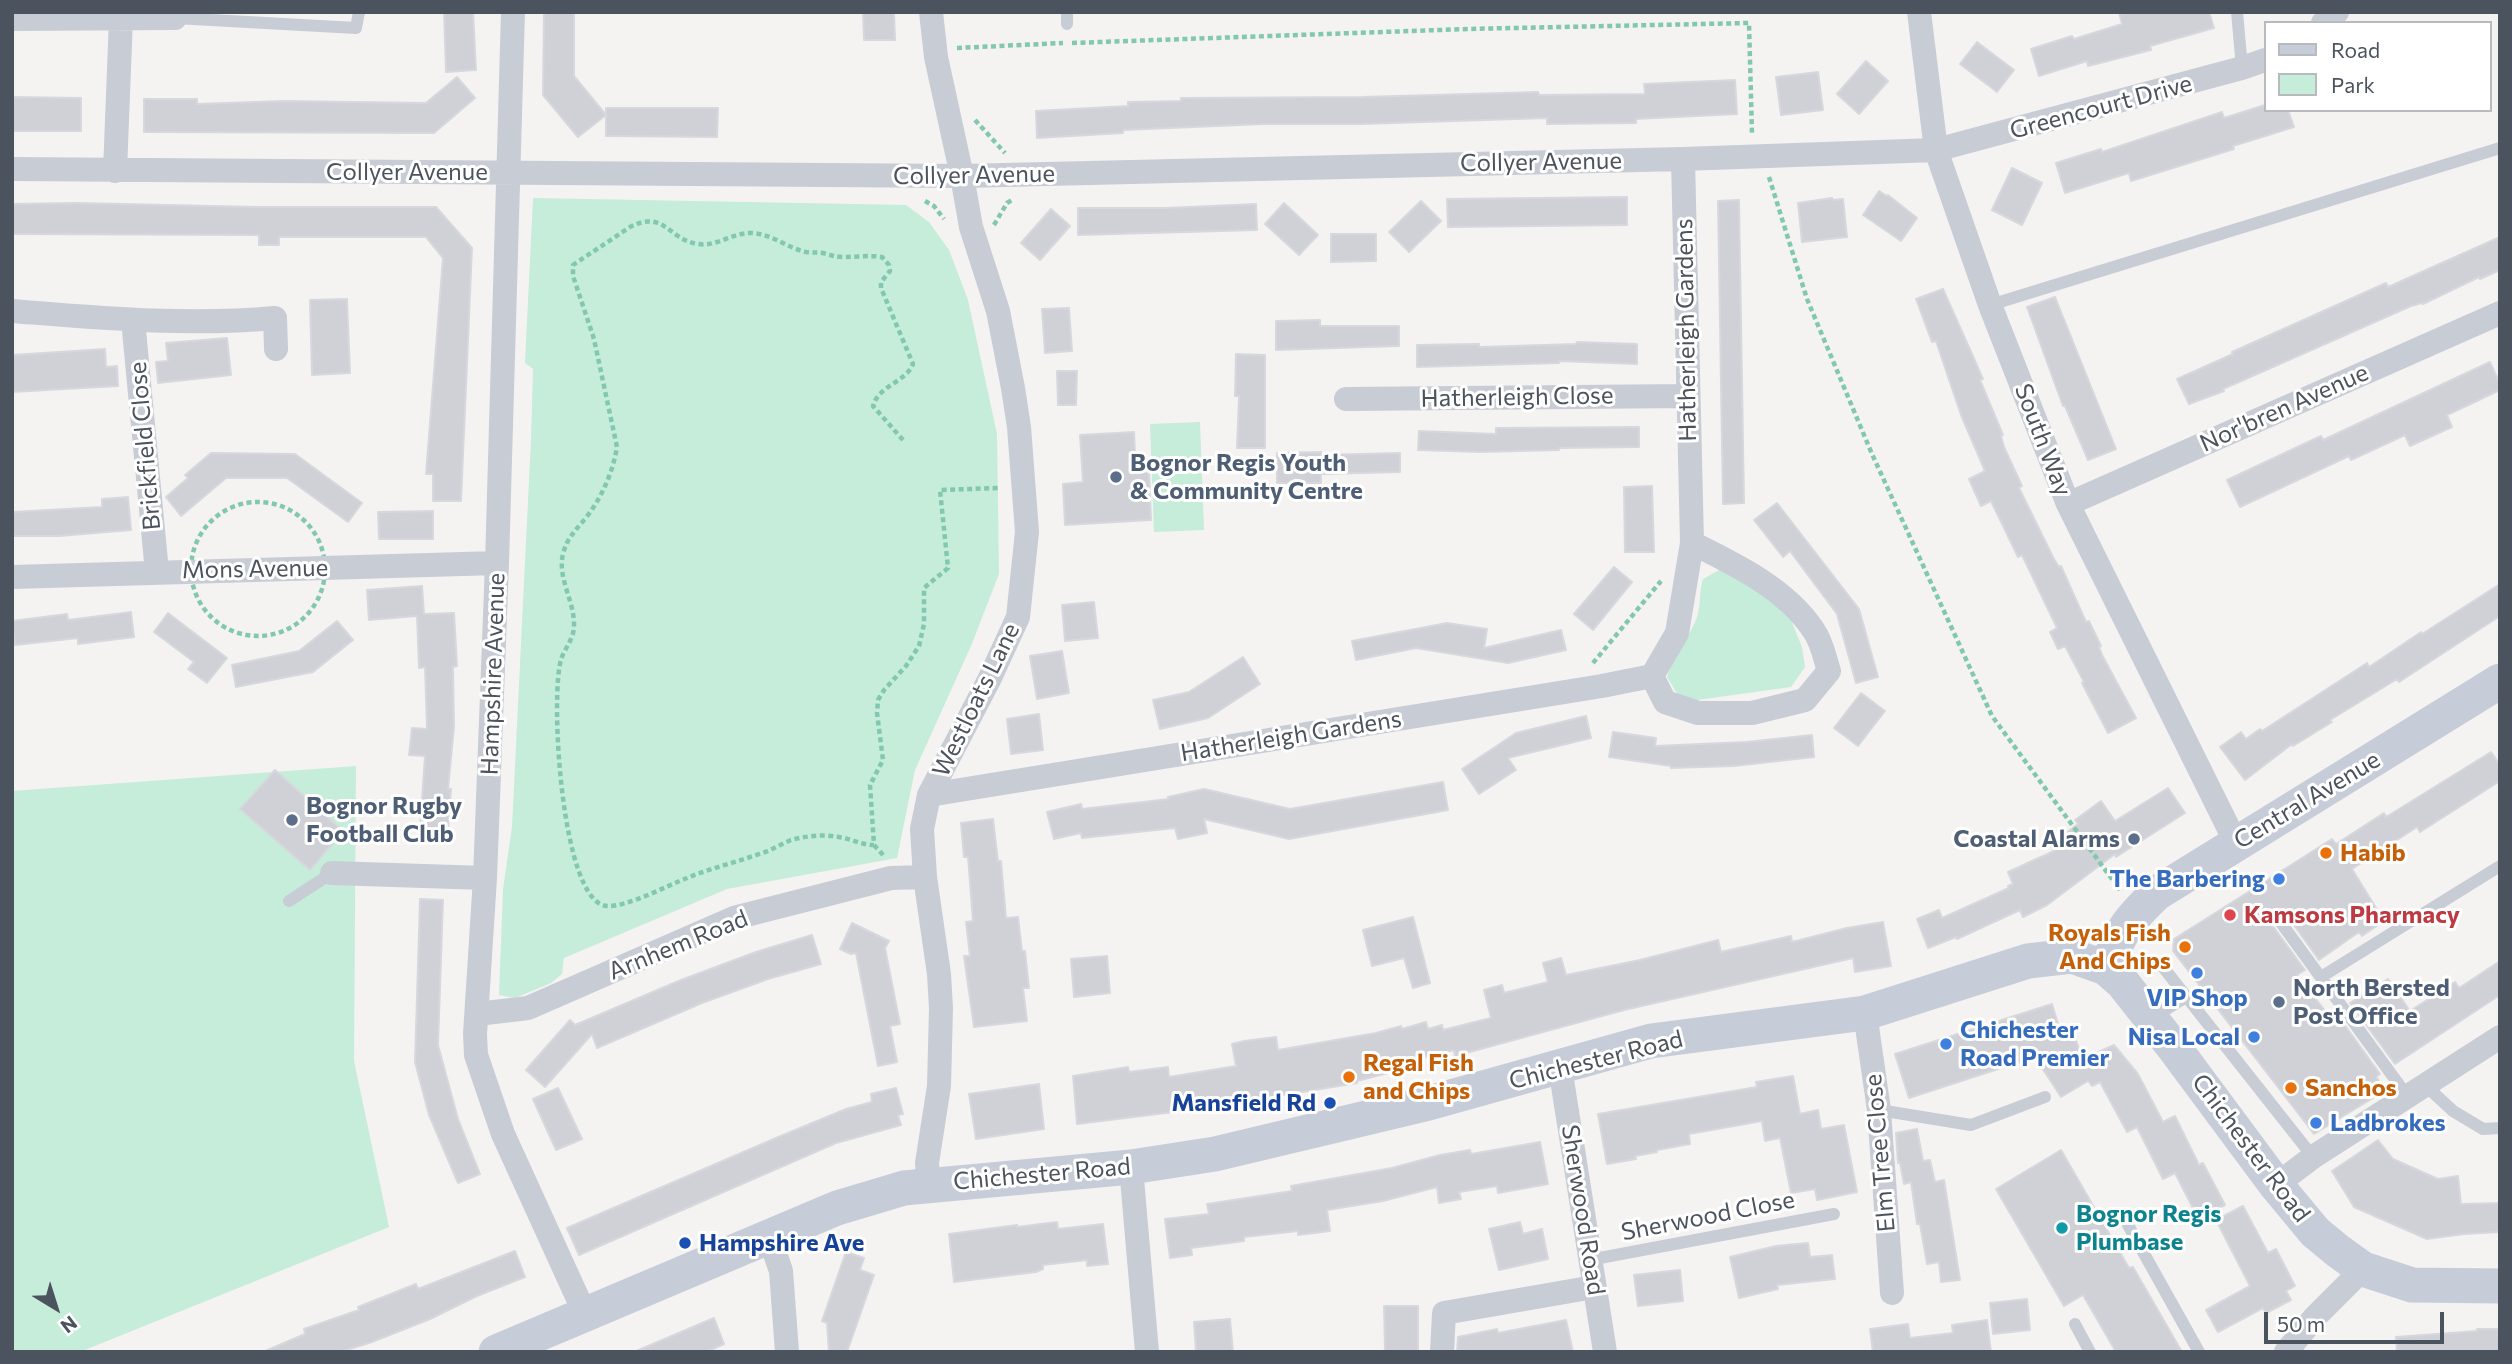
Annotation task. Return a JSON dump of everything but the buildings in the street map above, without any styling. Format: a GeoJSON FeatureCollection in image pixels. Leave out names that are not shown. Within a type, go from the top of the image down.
{"type":"FeatureCollection","features":[{"type":"Feature","properties":{"kind":"main road","name":"Central Avenue"},"geometry":{"type":"LineString","coordinates":[[2106,968],[2120,933],[2157,893],[2500,681]]}},
{"type":"Feature","properties":{"kind":"main road","name":"Chichester Road"},"geometry":{"type":"LineString","coordinates":[[496,1352],[837,1208],[904,1188],[1131,1167],[1215,1154],[1300,1136],[1560,1068],[1651,1041],[1865,1013],[2028,961],[2072,956],[2106,968],[2122,982],[2276,1185],[2315,1232],[2362,1269],[2412,1285],[2500,1286]]}},
{"type":"Feature","properties":{"kind":"street","name":"Hampshire Avenue"},"geometry":{"type":"LineString","coordinates":[[513,12],[497,563],[485,878],[478,951],[476,1055],[503,1134],[585,1314]]}},
{"type":"Feature","properties":{"kind":"street","name":"Westloats Lane"},"geometry":{"type":"LineString","coordinates":[[929,1185],[927,1163],[939,1086],[941,1008],[922,829],[929,795],[989,680],[1018,617],[1027,532],[1019,427],[1013,387],[998,311],[971,227],[936,57],[931,12]]}},
{"type":"Feature","properties":{"kind":"street","name":"South Way"},"geometry":{"type":"LineString","coordinates":[[1919,12],[1936,150],[1990,305],[2068,504],[2236,843]]}},
{"type":"Feature","properties":{"kind":"street"},"geometry":{"type":"LineString","coordinates":[[12,19],[177,15]]}},
{"type":"Feature","properties":{"kind":"street"},"geometry":{"type":"LineString","coordinates":[[115,171],[121,18]]}},
{"type":"Feature","properties":{"kind":"street","name":"Greencourt Drive"},"geometry":{"type":"LineString","coordinates":[[1936,150],[2254,64]]}},
{"type":"Feature","properties":{"kind":"street","name":"Collyer Avenue"},"geometry":{"type":"LineString","coordinates":[[12,169],[962,176],[1682,159],[1936,150]]}},
{"type":"Feature","properties":{"kind":"street","name":"Hatherleigh Gardens"},"geometry":{"type":"LineString","coordinates":[[929,795],[1652,676],[1677,634],[1692,543],[1682,159]]}},
{"type":"Feature","properties":{"kind":"street"},"geometry":{"type":"LineString","coordinates":[[12,311],[220,323],[275,318],[276,349]]}},
{"type":"Feature","properties":{"kind":"street","name":"Nor'bren Avenue"},"geometry":{"type":"LineString","coordinates":[[2068,504],[2500,313]]}},
{"type":"Feature","properties":{"kind":"street","name":"Brickfield Close"},"geometry":{"type":"LineString","coordinates":[[133,320],[157,572]]}},
{"type":"Feature","properties":{"kind":"street","name":"Hatherleigh Close"},"geometry":{"type":"LineString","coordinates":[[1346,399],[1687,396]]}},
{"type":"Feature","properties":{"kind":"street"},"geometry":{"type":"LineString","coordinates":[[1652,676],[1665,702],[1698,713],[1752,713],[1805,700],[1829,671],[1815,631],[1782,595],[1736,564],[1692,543]]}},
{"type":"Feature","properties":{"kind":"street","name":"Mons Avenue"},"geometry":{"type":"LineString","coordinates":[[12,578],[497,563]]}},
{"type":"Feature","properties":{"kind":"street"},"geometry":{"type":"LineString","coordinates":[[332,873],[485,878]]}},
{"type":"Feature","properties":{"kind":"street","name":"Arnhem Road"},"geometry":{"type":"LineString","coordinates":[[477,1014],[528,1008],[734,918],[891,878],[925,877]]}},
{"type":"Feature","properties":{"kind":"street","name":"Elm Tree Close"},"geometry":{"type":"LineString","coordinates":[[1865,1013],[1879,1110],[1892,1293]]}},
{"type":"Feature","properties":{"kind":"street"},"geometry":{"type":"LineString","coordinates":[[2276,1185],[2313,1157],[2500,1037]]}},
{"type":"Feature","properties":{"kind":"street","name":"Sherwood Road"},"geometry":{"type":"LineString","coordinates":[[1560,1068],[1605,1352]]}},
{"type":"Feature","properties":{"kind":"street"},"geometry":{"type":"LineString","coordinates":[[1131,1167],[1147,1352]]}},
{"type":"Feature","properties":{"kind":"street"},"geometry":{"type":"LineString","coordinates":[[769,1236],[781,1270],[787,1352]]}},
{"type":"Feature","properties":{"kind":"street"},"geometry":{"type":"LineString","coordinates":[[2286,1352],[2315,1317],[2362,1269]]}},
{"type":"Feature","properties":{"kind":"street"},"geometry":{"type":"LineString","coordinates":[[1442,1352],[1444,1312],[1594,1287]]}},
{"type":"Feature","properties":{"kind":"lane"},"geometry":{"type":"LineString","coordinates":[[177,15],[356,28],[359,12]]}},
{"type":"Feature","properties":{"kind":"lane"},"geometry":{"type":"LineString","coordinates":[[2237,12],[2254,64]]}},
{"type":"Feature","properties":{"kind":"lane"},"geometry":{"type":"LineString","coordinates":[[1990,305],[2500,148]]}},
{"type":"Feature","properties":{"kind":"lane"},"geometry":{"type":"LineString","coordinates":[[2321,976],[2500,866]]}},
{"type":"Feature","properties":{"kind":"lane"},"geometry":{"type":"LineString","coordinates":[[289,901],[332,873]]}},
{"type":"Feature","properties":{"kind":"lane"},"geometry":{"type":"LineString","coordinates":[[2279,920],[2321,976],[2417,1091],[2483,1129],[2500,1128]]}},
{"type":"Feature","properties":{"kind":"lane"},"geometry":{"type":"LineString","coordinates":[[2159,962],[2313,1157]]}},
{"type":"Feature","properties":{"kind":"lane"},"geometry":{"type":"LineString","coordinates":[[2152,1019],[2186,997]]}},
{"type":"Feature","properties":{"kind":"lane"},"geometry":{"type":"LineString","coordinates":[[1879,1110],[1971,1125],[2045,1097]]}},
{"type":"Feature","properties":{"kind":"lane","name":"Sherwood Close"},"geometry":{"type":"LineString","coordinates":[[1589,1260],[1834,1214]]}},
{"type":"Feature","properties":{"kind":"lane"},"geometry":{"type":"LineString","coordinates":[[2128,1225],[2199,1352]]}},
{"type":"Feature","properties":{"kind":"lane"},"geometry":{"type":"LineString","coordinates":[[2075,1324],[2090,1352]]}},
{"type":"Feature","properties":{"kind":"path"},"geometry":{"type":"LineString","coordinates":[[957,47],[1427,30],[1749,23],[1759,156],[1807,299],[1872,454],[1992,716],[2138,911]]}},
{"type":"Feature","properties":{"kind":"path"},"geometry":{"type":"LineString","coordinates":[[973,117],[1010,158]]}},
{"type":"Feature","properties":{"kind":"path"},"geometry":{"type":"LineString","coordinates":[[993,227],[1007,203],[1018,197]]}},
{"type":"Feature","properties":{"kind":"path"},"geometry":{"type":"LineString","coordinates":[[923,199],[934,206],[947,223]]}},
{"type":"Feature","properties":{"kind":"path"},"geometry":{"type":"LineString","coordinates":[[903,440],[873,406],[877,397],[909,371],[913,364],[881,288],[881,282],[890,271],[889,265],[882,257],[833,257],[824,253],[809,253],[752,233],[702,245],[680,238],[661,223],[649,221],[630,227],[573,265],[572,276],[594,339],[617,447],[615,461],[604,488],[587,516],[566,542],[561,567],[571,599],[574,631],[561,660],[559,680],[561,797],[568,836],[579,873],[591,898],[599,904],[605,906],[628,901],[702,872],[812,836],[836,836],[861,845],[874,845],[870,785],[883,760],[878,700],[919,646],[924,624],[924,588],[948,568],[940,491],[998,488]]}},
{"type":"Feature","properties":{"kind":"path"},"geometry":{"type":"LineString","coordinates":[[1570,691],[1692,543]]}},
{"type":"Feature","properties":{"kind":"green space"},"geometry":{"type":"Polygon","coordinates":[[[533,198],[906,205],[929,222],[949,250],[968,300],[997,434],[999,574],[971,646],[915,770],[897,858],[727,889],[564,958],[562,974],[551,983],[515,998],[499,995],[503,889],[512,827],[531,440],[533,369],[525,363],[533,198]]]}},
{"type":"Feature","properties":{"kind":"green space"},"geometry":{"type":"Polygon","coordinates":[[[1200,422],[1204,530],[1154,532],[1150,424],[1200,422]]]}},
{"type":"Feature","properties":{"kind":"green space"},"geometry":{"type":"Polygon","coordinates":[[[1721,569],[1749,579],[1791,620],[1802,647],[1805,667],[1791,687],[1690,701],[1678,695],[1667,677],[1697,617],[1703,579],[1721,569]]]}},
{"type":"Feature","properties":{"kind":"green space"},"geometry":{"type":"Polygon","coordinates":[[[356,766],[354,1061],[389,1227],[80,1352],[12,1352],[12,791],[356,766]]]}},
{"type":"Feature","properties":{"kind":"place","name":"Bognor Regis Youth & Community Centre"},"geometry":{"type":"Point","coordinates":[1116,477]}},
{"type":"Feature","properties":{"kind":"place","name":"Bognor Rugby Football Club"},"geometry":{"type":"Point","coordinates":[292,820]}},
{"type":"Feature","properties":{"kind":"place","name":"Coastal Alarms"},"geometry":{"type":"Point","coordinates":[2134,839]}},
{"type":"Feature","properties":{"kind":"place","name":"Habib"},"geometry":{"type":"Point","coordinates":[2326,853]}},
{"type":"Feature","properties":{"kind":"place","name":"The Barbering"},"geometry":{"type":"Point","coordinates":[2279,879]}},
{"type":"Feature","properties":{"kind":"place","name":"Kamsons Pharmacy"},"geometry":{"type":"Point","coordinates":[2230,915]}},
{"type":"Feature","properties":{"kind":"place","name":"Royals Fish And Chips"},"geometry":{"type":"Point","coordinates":[2185,947]}},
{"type":"Feature","properties":{"kind":"place","name":"VIP Shop"},"geometry":{"type":"Point","coordinates":[2197,973]}},
{"type":"Feature","properties":{"kind":"place","name":"North Bersted Post Office"},"geometry":{"type":"Point","coordinates":[2279,1002]}},
{"type":"Feature","properties":{"kind":"place","name":"Nisa Local"},"geometry":{"type":"Point","coordinates":[2254,1037]}},
{"type":"Feature","properties":{"kind":"place","name":"Chichester Road Premier"},"geometry":{"type":"Point","coordinates":[1946,1044]}},
{"type":"Feature","properties":{"kind":"place","name":"Regal Fish and Chips"},"geometry":{"type":"Point","coordinates":[1349,1077]}},
{"type":"Feature","properties":{"kind":"place","name":"Sanchos"},"geometry":{"type":"Point","coordinates":[2291,1088]}},
{"type":"Feature","properties":{"kind":"place","name":"Mansfield Rd"},"geometry":{"type":"Point","coordinates":[1330,1103]}},
{"type":"Feature","properties":{"kind":"place","name":"Ladbrokes"},"geometry":{"type":"Point","coordinates":[2316,1123]}},
{"type":"Feature","properties":{"kind":"place","name":"Bognor Regis Plumbase"},"geometry":{"type":"Point","coordinates":[2062,1228]}},
{"type":"Feature","properties":{"kind":"place","name":"Hampshire Ave"},"geometry":{"type":"Point","coordinates":[685,1243]}}]}
